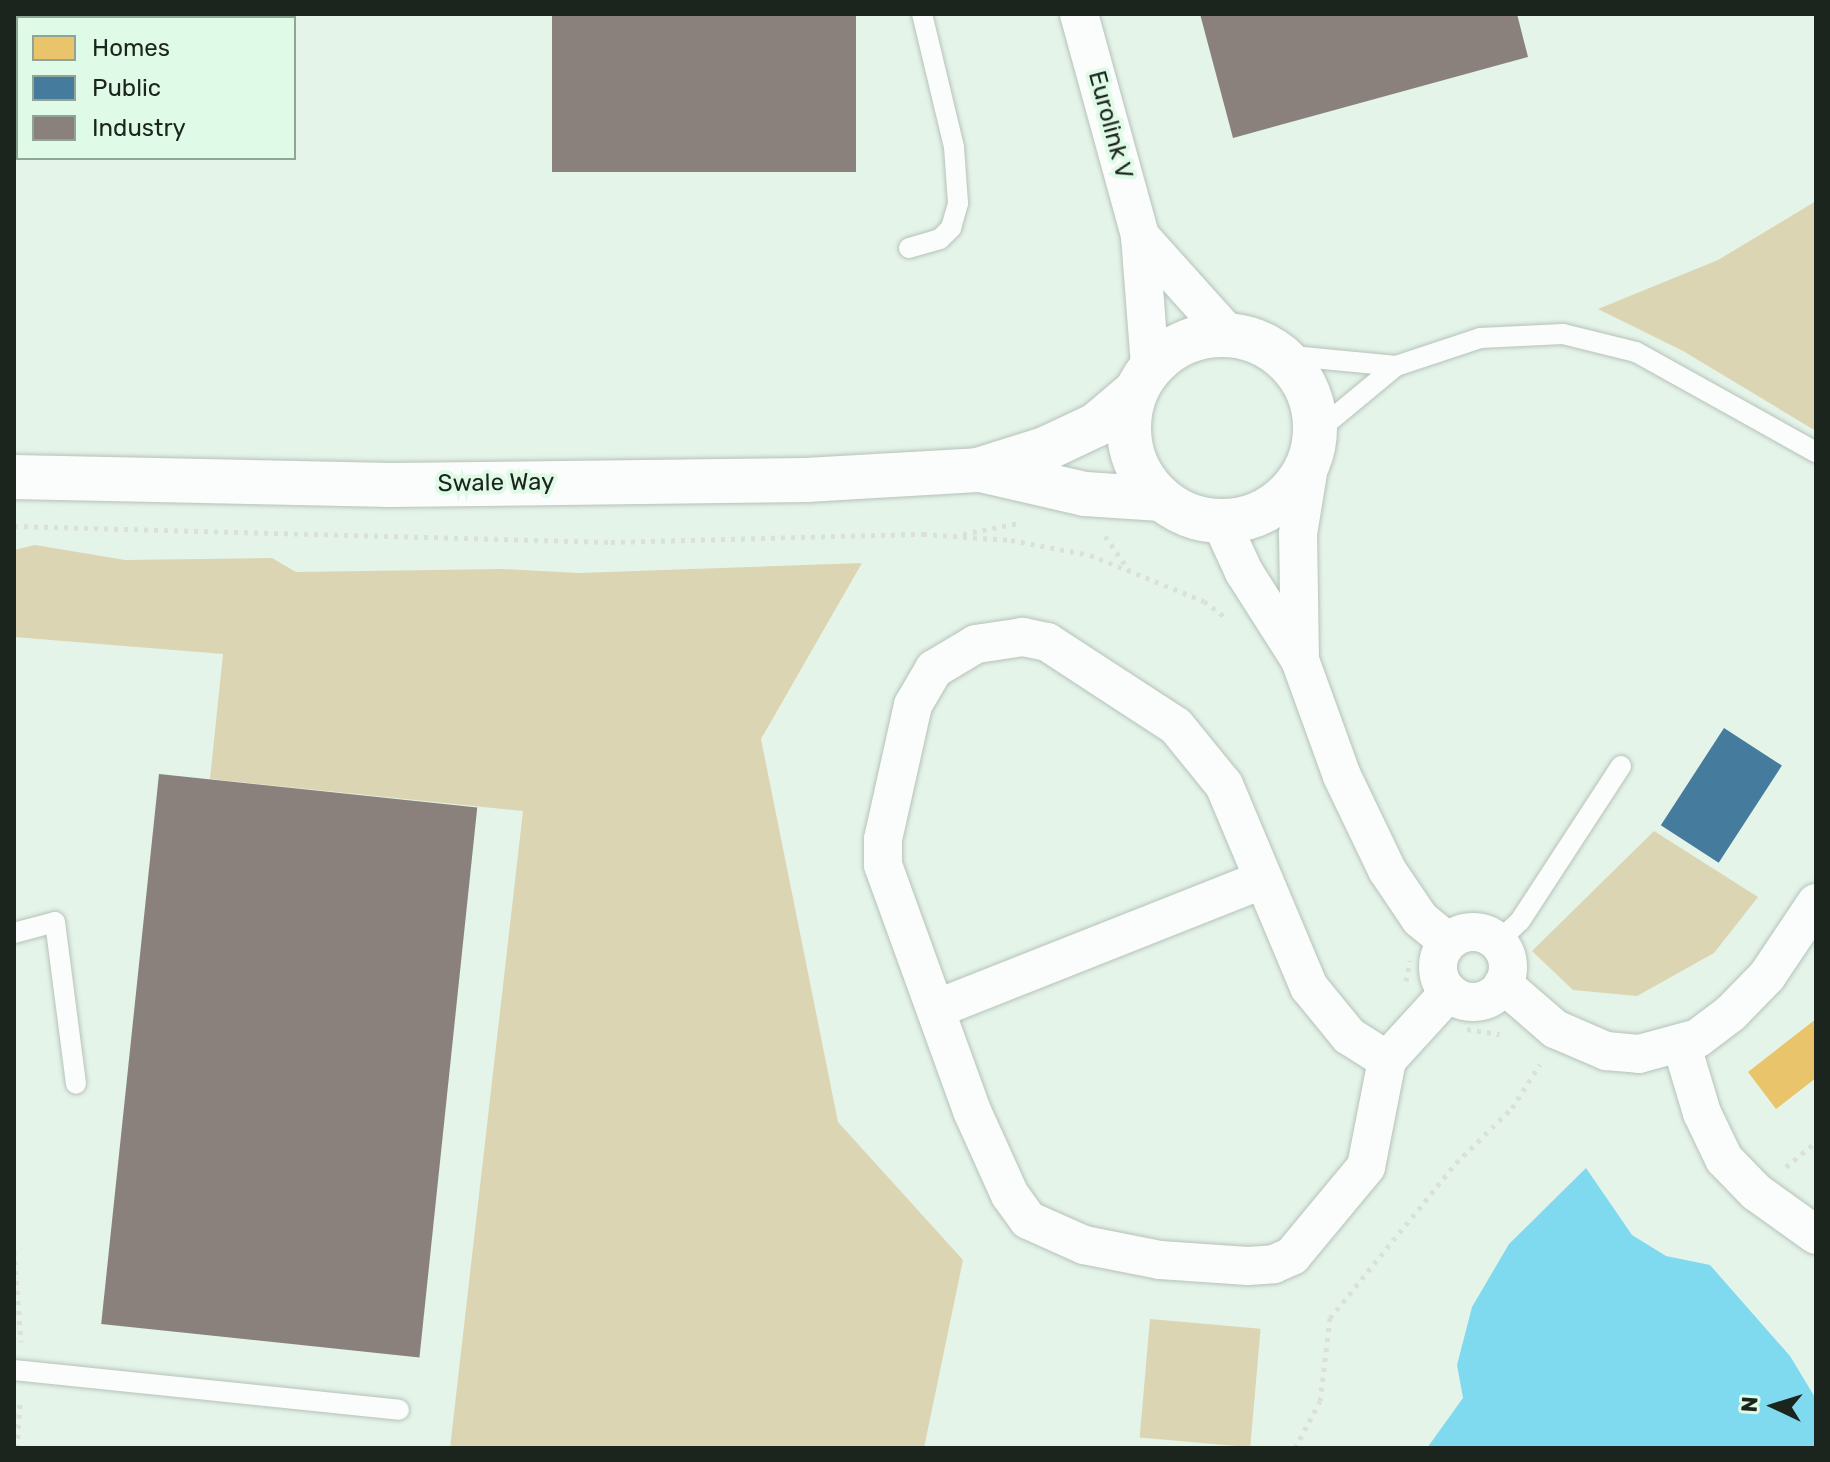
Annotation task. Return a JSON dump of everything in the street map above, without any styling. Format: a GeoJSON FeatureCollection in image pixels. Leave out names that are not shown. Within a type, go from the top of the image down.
{"type":"FeatureCollection","features":[{"type":"Feature","properties":{"kind":"street","name":"Eurolink V"},"geometry":{"type":"LineString","coordinates":[[1079,14],[1140,236],[1143,379]]}},
{"type":"Feature","properties":{"kind":"street","name":"Eurolink V"},"geometry":{"type":"LineString","coordinates":[[1140,236],[1228,334]]}},
{"type":"Feature","properties":{"kind":"street"},"geometry":{"type":"LineString","coordinates":[[1300,660],[1298,534],[1312,447],[1312,404],[1301,377],[1282,355],[1257,340],[1228,334],[1199,336],[1173,348],[1143,379],[1128,420],[1131,450],[1142,477],[1161,499],[1200,519],[1221,522],[1249,518],[1275,505],[1296,486],[1312,447]]}},
{"type":"Feature","properties":{"kind":"street","name":"Swale Way"},"geometry":{"type":"LineString","coordinates":[[14,477],[391,485],[806,480],[978,470],[1045,449],[1096,425],[1143,379]]}},
{"type":"Feature","properties":{"kind":"street","name":"Swale Way"},"geometry":{"type":"LineString","coordinates":[[978,470],[1085,494],[1161,499]]}},
{"type":"Feature","properties":{"kind":"street"},"geometry":{"type":"LineString","coordinates":[[1221,522],[1244,572],[1300,660],[1342,776],[1387,870],[1420,919],[1448,942]]}},
{"type":"Feature","properties":{"kind":"street"},"geometry":{"type":"LineString","coordinates":[[1387,1060],[1349,1036],[1309,987],[1261,880],[1224,785],[1176,726],[1047,642],[1023,637],[976,644],[934,669],[913,705],[883,839],[890,890],[972,1111],[1010,1195],[1028,1220],[1084,1245],[1160,1260],[1248,1266],[1274,1264],[1292,1256],[1366,1167],[1387,1060],[1414,1026],[1449,992]]}},
{"type":"Feature","properties":{"kind":"street"},"geometry":{"type":"LineString","coordinates":[[936,1009],[1261,880]]}},
{"type":"Feature","properties":{"kind":"street"},"geometry":{"type":"LineString","coordinates":[[1503,984],[1555,1029],[1606,1051],[1639,1054],[1698,1038],[1740,1004],[1767,976],[1816,903]]}},
{"type":"Feature","properties":{"kind":"street"},"geometry":{"type":"LineString","coordinates":[[1479,932],[1498,942],[1508,963],[1503,984],[1496,994],[1473,1002],[1449,992],[1438,963],[1448,942],[1479,932]]}},
{"type":"Feature","properties":{"kind":"street"},"geometry":{"type":"LineString","coordinates":[[1681,1043],[1702,1113],[1724,1159],[1756,1192],[1816,1235]]}},
{"type":"Feature","properties":{"kind":"lane"},"geometry":{"type":"LineString","coordinates":[[909,248],[940,239],[951,228],[958,203],[954,147],[922,14]]}},
{"type":"Feature","properties":{"kind":"lane"},"geometry":{"type":"LineString","coordinates":[[1282,355],[1396,366],[1480,338],[1563,334],[1636,352],[1816,452]]}},
{"type":"Feature","properties":{"kind":"lane"},"geometry":{"type":"LineString","coordinates":[[1312,447],[1396,366]]}},
{"type":"Feature","properties":{"kind":"lane"},"geometry":{"type":"LineString","coordinates":[[1498,942],[1520,921],[1621,766]]}},
{"type":"Feature","properties":{"kind":"lane"},"geometry":{"type":"LineString","coordinates":[[14,933],[55,922],[76,1084]]}},
{"type":"Feature","properties":{"kind":"lane"},"geometry":{"type":"LineString","coordinates":[[14,1370],[399,1410]]}},
{"type":"Feature","properties":{"kind":"path"},"geometry":{"type":"LineString","coordinates":[[14,526],[611,542],[923,534],[1011,540],[1117,565],[1204,601],[1233,623]]}},
{"type":"Feature","properties":{"kind":"path"},"geometry":{"type":"LineString","coordinates":[[1411,950],[1410,972],[1396,1008],[1430,1043],[1441,1034],[1470,1029],[1507,1038]]}},
{"type":"Feature","properties":{"kind":"path"},"geometry":{"type":"LineString","coordinates":[[1295,1448],[1320,1401],[1330,1318],[1456,1163],[1512,1108],[1544,1059],[1532,1052]]}},
{"type":"Feature","properties":{"kind":"shaded area"},"geometry":{"type":"Polygon","coordinates":[[[1816,201],[1816,431],[1683,351],[1598,309],[1718,260],[1816,201]]]}},
{"type":"Feature","properties":{"kind":"shaded area"},"geometry":{"type":"Polygon","coordinates":[[[35,545],[125,560],[272,558],[296,572],[502,569],[579,573],[862,563],[761,739],[838,1122],[963,1260],[924,1448],[450,1448],[523,811],[210,779],[223,654],[14,637],[14,550],[35,545]]]}},
{"type":"Feature","properties":{"kind":"shaded area"},"geometry":{"type":"Polygon","coordinates":[[[1654,831],[1758,897],[1714,953],[1637,996],[1573,990],[1532,951],[1654,831]]]}},
{"type":"Feature","properties":{"kind":"shaded area"},"geometry":{"type":"Polygon","coordinates":[[[1150,1319],[1261,1329],[1250,1447],[1140,1438],[1150,1319]]]}},
{"type":"Feature","properties":{"kind":"water"},"geometry":{"type":"Polygon","coordinates":[[[1586,1168],[1632,1235],[1666,1256],[1710,1265],[1790,1356],[1816,1399],[1816,1448],[1427,1448],[1463,1398],[1457,1365],[1472,1307],[1509,1244],[1586,1168]]]}},
{"type":"Feature","properties":{"kind":"building: Homes"},"geometry":{"type":"Polygon","coordinates":[[[1816,1019],[1816,1078],[1776,1109],[1748,1072],[1816,1019]]]}},
{"type":"Feature","properties":{"kind":"building: Public"},"geometry":{"type":"Polygon","coordinates":[[[1724,728],[1782,766],[1719,863],[1661,825],[1724,728]]]}},
{"type":"Feature","properties":{"kind":"building: Industry"},"geometry":{"type":"Polygon","coordinates":[[[552,14],[856,14],[856,172],[552,172],[552,14]]]}},
{"type":"Feature","properties":{"kind":"building: Industry"},"geometry":{"type":"Polygon","coordinates":[[[1200,14],[1517,14],[1528,57],[1233,138],[1200,14]]]}},
{"type":"Feature","properties":{"kind":"building: Industry"},"geometry":{"type":"Polygon","coordinates":[[[159,774],[477,807],[419,1357],[101,1324],[159,774]]]}}]}
